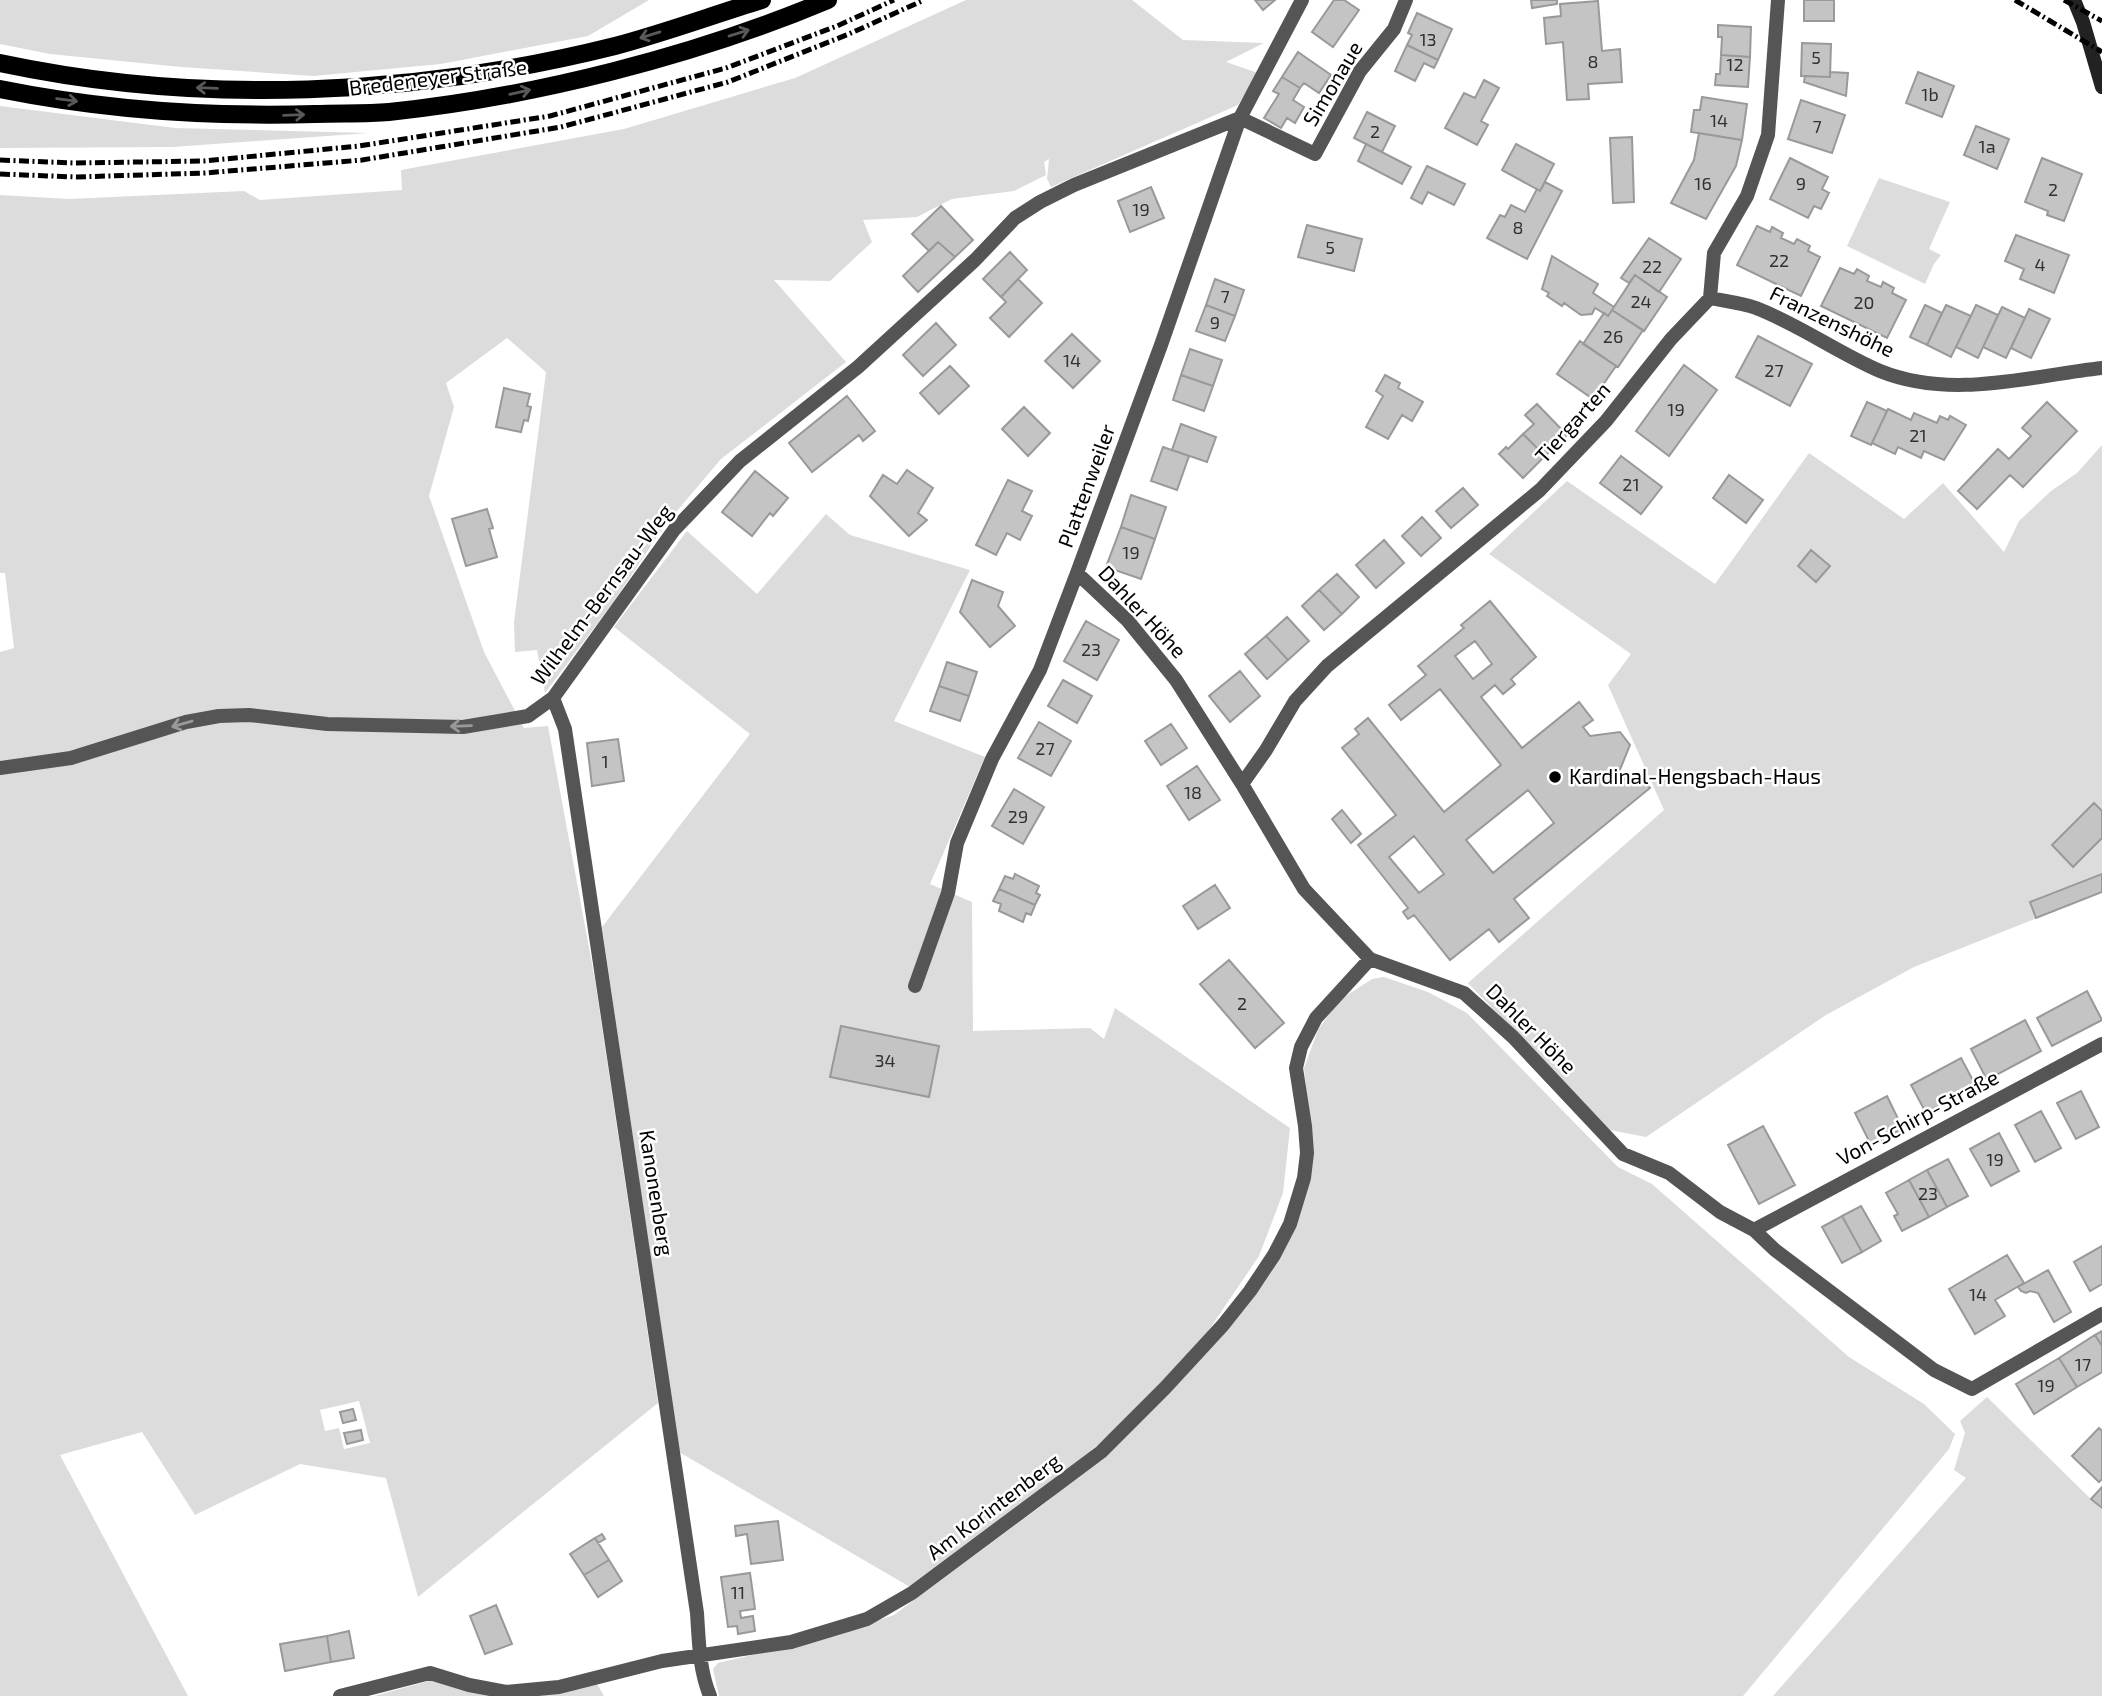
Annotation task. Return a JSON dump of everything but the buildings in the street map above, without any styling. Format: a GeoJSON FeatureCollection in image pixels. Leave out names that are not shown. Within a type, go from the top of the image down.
{"type":"FeatureCollection","features":[{"type":"Feature","properties":{"kind":"main road","name":"Bredeneyer Straße"},"geometry":{"type":"LineString","coordinates":[[0,63],[38,71],[150,86],[270,90],[384,86],[502,70],[616,45],[762,0]]}},
{"type":"Feature","properties":{"kind":"main road","name":"Bredeneyer Straße"},"geometry":{"type":"LineString","coordinates":[[0,89],[144,111],[274,115],[388,112],[507,95],[621,69],[774,23],[828,0]]}},
{"type":"Feature","properties":{"kind":"main road"},"geometry":{"type":"LineString","coordinates":[[2074,0],[2102,87]]}},
{"type":"Feature","properties":{"kind":"street","name":"Plattenweiler"},"geometry":{"type":"LineString","coordinates":[[915,986],[948,893],[957,843],[992,759],[1040,670],[1161,345],[1240,118],[1302,0]]}},
{"type":"Feature","properties":{"kind":"street","name":"Simonaue"},"geometry":{"type":"LineString","coordinates":[[1240,118],[1315,154],[1360,71],[1394,29],[1406,0]]}},
{"type":"Feature","properties":{"kind":"street"},"geometry":{"type":"LineString","coordinates":[[1710,298],[1714,253],[1747,197],[1768,135],[1778,0]]}},
{"type":"Feature","properties":{"kind":"street","name":"Wilhelm-Bernsau-Weg"},"geometry":{"type":"LineString","coordinates":[[0,768],[71,758],[186,722],[219,716],[249,715],[327,724],[463,727],[528,716],[553,698],[674,530],[692,510],[740,461],[858,367],[975,260],[1015,218],[1074,185],[1240,118]]}},
{"type":"Feature","properties":{"kind":"street","name":"Franzenshöhe"},"geometry":{"type":"LineString","coordinates":[[1710,298],[1755,307],[1881,371],[1916,381],[1946,385],[1980,385],[2102,368]]}},
{"type":"Feature","properties":{"kind":"street","name":"Tiergarten"},"geometry":{"type":"LineString","coordinates":[[1242,784],[1295,701],[1327,666],[1540,491],[1606,421],[1671,339],[1710,298]]}},
{"type":"Feature","properties":{"kind":"street","name":"Dahler Höhe"},"geometry":{"type":"LineString","coordinates":[[1077,573],[1128,621],[1175,680],[1242,784],[1304,889],[1370,959],[1464,993],[1513,1037],[1623,1154],[1669,1173],[1720,1212],[1754,1230],[1775,1250],[1934,1370],[1972,1389],[2102,1314]]}},
{"type":"Feature","properties":{"kind":"street","name":"Kanonenberg"},"geometry":{"type":"LineString","coordinates":[[553,698],[565,729],[695,1599],[700,1657],[710,1696]]}},
{"type":"Feature","properties":{"kind":"street","name":"Am Korintenberg"},"geometry":{"type":"LineString","coordinates":[[340,1696],[430,1673],[469,1685],[506,1692],[534,1690],[559,1687],[662,1661],[791,1642],[867,1619],[912,1593],[954,1563],[1091,1460],[1132,1423],[1223,1325],[1275,1255],[1290,1224],[1304,1178],[1307,1153],[1296,1068],[1301,1047],[1315,1018],[1370,959]]}},
{"type":"Feature","properties":{"kind":"street","name":"Von-Schirp-Straße"},"geometry":{"type":"LineString","coordinates":[[1754,1230],[2102,1044]]}},
{"type":"Feature","properties":{"kind":"shaded area"},"geometry":{"type":"Polygon","coordinates":[[[0,0],[649,0],[588,36],[441,64],[313,76],[50,54],[0,44],[0,0]]]}},
{"type":"Feature","properties":{"kind":"shaded area"},"geometry":{"type":"Polygon","coordinates":[[[966,0],[1132,0],[1183,40],[1264,43],[1226,62],[1258,73],[1238,105],[1051,187],[1047,179],[1049,159],[1044,162],[1046,175],[1014,191],[952,199],[917,217],[863,220],[872,242],[830,281],[774,280],[846,362],[721,459],[665,525],[612,604],[545,693],[537,650],[515,652],[514,622],[546,372],[507,338],[446,383],[454,407],[429,496],[484,652],[524,728],[548,726],[595,980],[658,1403],[418,1597],[386,1478],[300,1464],[195,1515],[142,1432],[60,1455],[188,1696],[0,1696],[0,652],[14,648],[5,573],[0,573],[0,195],[69,199],[244,191],[260,200],[402,190],[401,170],[624,129],[795,78],[966,0]],[[359,1401],[320,1410],[325,1431],[339,1428],[344,1449],[370,1443],[359,1401]]]}},
{"type":"Feature","properties":{"kind":"shaded area"},"geometry":{"type":"Polygon","coordinates":[[[0,106],[175,128],[369,133],[172,147],[0,148],[0,106]]]}},
{"type":"Feature","properties":{"kind":"shaded area"},"geometry":{"type":"Polygon","coordinates":[[[1879,178],[1950,202],[1929,249],[1941,255],[1925,284],[1847,246],[1879,178]]]}},
{"type":"Feature","properties":{"kind":"shaded area"},"geometry":{"type":"Polygon","coordinates":[[[2102,445],[2102,892],[1914,967],[1826,1015],[1646,1137],[1610,1130],[1468,983],[1664,810],[1608,685],[1631,654],[1489,554],[1567,481],[1715,584],[1809,453],[1904,519],[1943,483],[2004,552],[2019,521],[2051,491],[2077,473],[2102,445]]]}},
{"type":"Feature","properties":{"kind":"shaded area"},"geometry":{"type":"Polygon","coordinates":[[[826,514],[850,535],[970,570],[894,721],[985,757],[930,884],[972,902],[973,1031],[1090,1028],[1104,1039],[1115,1008],[1290,1128],[1283,1193],[1259,1256],[1200,1343],[1133,1414],[1060,1478],[910,1587],[679,1452],[602,927],[750,734],[614,627],[687,531],[757,594],[826,514]]]}},
{"type":"Feature","properties":{"kind":"shaded area"},"geometry":{"type":"Polygon","coordinates":[[[1384,977],[1428,992],[1467,1013],[1618,1167],[1652,1184],[1849,1357],[1924,1404],[1955,1434],[1949,1449],[1743,1696],[719,1696],[713,1669],[718,1663],[833,1636],[894,1615],[1044,1504],[1127,1435],[1282,1251],[1310,1125],[1304,1068],[1318,1030],[1338,1001],[1372,979],[1384,977]]]}},
{"type":"Feature","properties":{"kind":"shaded area"},"geometry":{"type":"Polygon","coordinates":[[[1987,1397],[2102,1510],[2102,1696],[1773,1696],[1966,1478],[1954,1470],[1965,1433],[1960,1421],[1987,1397]]]}},
{"type":"Feature","properties":{"kind":"shaded area"},"geometry":{"type":"Polygon","coordinates":[[[436,1679],[503,1696],[374,1696],[436,1679]]]}},
{"type":"Feature","properties":{"kind":"shaded area"},"geometry":{"type":"Polygon","coordinates":[[[597,1684],[604,1696],[514,1696],[597,1684]]]}},
{"type":"Feature","properties":{"kind":"railway"},"geometry":{"type":"LineString","coordinates":[[0,160],[74,163],[204,161],[359,146],[550,116],[726,68],[837,26],[894,0]]}},
{"type":"Feature","properties":{"kind":"railway"},"geometry":{"type":"LineString","coordinates":[[0,174],[76,177],[205,173],[362,160],[561,127],[728,82],[849,34],[924,0]]}},
{"type":"Feature","properties":{"kind":"railway"},"geometry":{"type":"LineString","coordinates":[[2015,0],[2102,52]]}},
{"type":"Feature","properties":{"kind":"railway"},"geometry":{"type":"LineString","coordinates":[[2064,0],[2102,21]]}},
{"type":"Feature","properties":{"kind":"place","name":"Kardinal-Hengsbach-Haus"},"geometry":{"type":"Point","coordinates":[1555,777]}}]}
